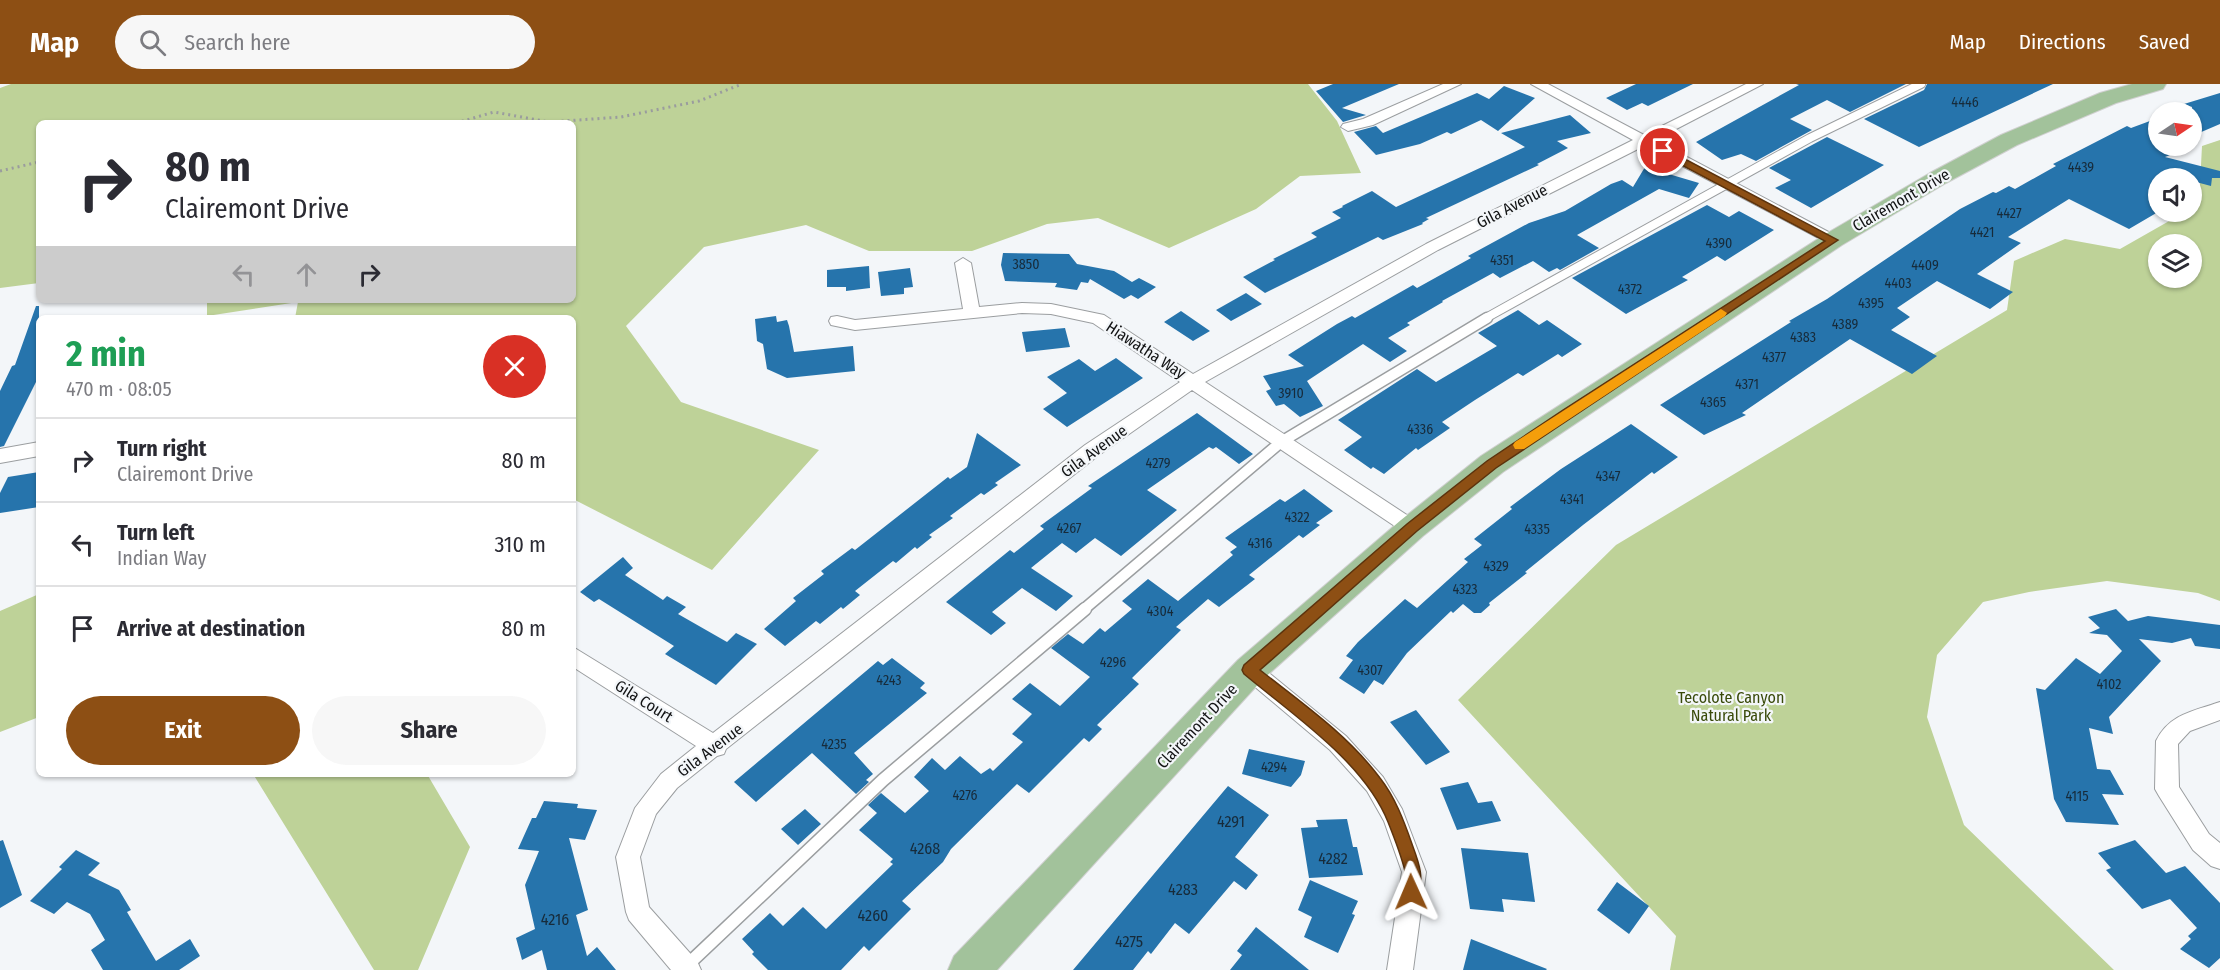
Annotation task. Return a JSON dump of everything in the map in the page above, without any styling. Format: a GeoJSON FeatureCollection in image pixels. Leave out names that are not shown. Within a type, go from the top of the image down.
{"type":"FeatureCollection","features":[{"type":"Feature","properties":{"kind":"main road","name":"Clairemont Drive"},"geometry":{"type":"LineString","coordinates":[[969,970],[1250,670],[1412,528],[1492,464],[1833,240],[1938,178],[2009,140],[2108,98],[2156,84]]}},
{"type":"Feature","properties":{"kind":"street"},"geometry":{"type":"LineString","coordinates":[[1348,127],[1368,122],[1454,84]]}},
{"type":"Feature","properties":{"kind":"street"},"geometry":{"type":"LineString","coordinates":[[1538,84],[1725,185],[1833,240]]}},
{"type":"Feature","properties":{"kind":"street","name":"Gila Avenue"},"geometry":{"type":"LineString","coordinates":[[685,969],[638,912],[628,857],[646,808],[669,781],[716,747],[1092,450],[1193,381],[1432,247],[1756,84]]}},
{"type":"Feature","properties":{"kind":"street"},"geometry":{"type":"LineString","coordinates":[[963,263],[972,312]]}},
{"type":"Feature","properties":{"kind":"street","name":"Hiawatha Way"},"geometry":{"type":"LineString","coordinates":[[837,321],[855,325],[1022,308],[1051,309],[1098,319],[1412,528]]}},
{"type":"Feature","properties":{"kind":"street"},"geometry":{"type":"LineString","coordinates":[[0,456],[36,450]]}},
{"type":"Feature","properties":{"kind":"street","name":"Gila Court"},"geometry":{"type":"LineString","coordinates":[[576,658],[716,747]]}},
{"type":"Feature","properties":{"kind":"street"},"geometry":{"type":"LineString","coordinates":[[1250,670],[1338,743],[1375,784],[1394,817],[1414,872],[1400,970]]}},
{"type":"Feature","properties":{"kind":"street"},"geometry":{"type":"LineString","coordinates":[[2220,711],[2182,723],[2167,741],[2167,789],[2201,842],[2220,858]]}},
{"type":"Feature","properties":{"kind":"lane"},"geometry":{"type":"LineString","coordinates":[[685,969],[883,780],[1281,442],[1526,294],[1810,138],[1921,84]]}},
{"type":"Feature","properties":{"kind":"path"},"geometry":{"type":"LineString","coordinates":[[576,121],[682,106],[742,84]]}},
{"type":"Feature","properties":{"kind":"path"},"geometry":{"type":"LineString","coordinates":[[465,120],[499,112],[536,120]]}},
{"type":"Feature","properties":{"kind":"path"},"geometry":{"type":"LineString","coordinates":[[0,171],[36,163]]}},
{"type":"Feature","properties":{"kind":"green space"},"geometry":{"type":"Polygon","coordinates":[[[11,84],[1308,84],[1337,121],[1361,173],[1300,176],[1256,209],[1169,248],[1098,218],[1047,224],[972,251],[869,251],[806,225],[704,247],[626,326],[681,402],[819,450],[712,570],[576,501],[576,315],[296,315],[298,303],[576,303],[576,120],[36,120],[36,283],[0,288],[0,88],[11,84]]]}},
{"type":"Feature","properties":{"kind":"green space","name":"Tecolote Canyon Natural Park"},"geometry":{"type":"Polygon","coordinates":[[[2220,140],[2220,601],[2198,593],[2107,581],[2029,592],[1983,602],[1937,655],[1927,717],[1964,825],[2114,970],[1670,970],[1676,936],[1458,700],[1616,545],[2007,310],[2014,261],[2065,239],[2120,249],[2167,222],[2202,222],[2202,146],[2220,140]]]}},
{"type":"Feature","properties":{"kind":"green space"},"geometry":{"type":"Polygon","coordinates":[[[207,303],[292,303],[214,315],[207,315],[207,303]]]}},
{"type":"Feature","properties":{"kind":"green space"},"geometry":{"type":"Polygon","coordinates":[[[36,595],[36,718],[0,732],[0,611],[36,595]]]}},
{"type":"Feature","properties":{"kind":"green space"},"geometry":{"type":"Polygon","coordinates":[[[255,777],[429,777],[470,847],[418,970],[374,970],[255,777]]]}},
{"type":"Feature","properties":{"kind":"building"},"geometry":{"type":"Polygon","coordinates":[[[1333,84],[1399,84],[1342,108],[1366,115],[1343,122],[1316,91],[1333,84]]]}},
{"type":"Feature","properties":{"kind":"building"},"geometry":{"type":"Polygon","coordinates":[[[1636,84],[1693,84],[1648,106],[1642,103],[1627,110],[1606,98],[1636,84]]]}},
{"type":"Feature","properties":{"kind":"building"},"geometry":{"type":"Polygon","coordinates":[[[1796,84],[1906,84],[1850,112],[1827,100],[1790,119],[1812,130],[1756,161],[1741,154],[1722,160],[1696,142],[1799,85],[1796,84]]]}},
{"type":"Feature","properties":{"kind":"building"},"geometry":{"type":"Polygon","coordinates":[[[1927,84],[2053,84],[1919,147],[1864,119],[1924,90],[1927,84]]]}},
{"type":"Feature","properties":{"kind":"building"},"geometry":{"type":"Polygon","coordinates":[[[1504,86],[1535,98],[1498,131],[1481,120],[1451,134],[1447,132],[1420,144],[1376,155],[1354,132],[1376,126],[1383,133],[1477,93],[1489,99],[1504,86]]]}},
{"type":"Feature","properties":{"kind":"building"},"geometry":{"type":"Polygon","coordinates":[[[2220,93],[2220,124],[2202,132],[2202,102],[2191,102],[2220,93]]]}},
{"type":"Feature","properties":{"kind":"building"},"geometry":{"type":"Polygon","coordinates":[[[1570,115],[1591,133],[1557,141],[1568,148],[1537,164],[1539,165],[1426,218],[1429,219],[1423,224],[1383,240],[1378,237],[1265,293],[1243,277],[1317,237],[1311,233],[1341,218],[1332,212],[1372,191],[1396,207],[1525,147],[1501,133],[1570,115]]]}},
{"type":"Feature","properties":{"kind":"building"},"geometry":{"type":"Polygon","coordinates":[[[2148,122],[2148,156],[2168,156],[2165,157],[2220,171],[2220,178],[2212,178],[2211,186],[2202,184],[2202,168],[2148,168],[2148,218],[2129,229],[2069,199],[2008,237],[2021,243],[1977,274],[2013,292],[1990,309],[1937,281],[1897,308],[1910,317],[1891,330],[1937,356],[1912,374],[1850,339],[1742,413],[1746,415],[1704,435],[1660,405],[1827,299],[1960,209],[2009,186],[2015,189],[2056,166],[2053,164],[2127,126],[2131,128],[2148,122]]]}},
{"type":"Feature","properties":{"kind":"building"},"geometry":{"type":"Polygon","coordinates":[[[1827,137],[1884,165],[1811,208],[1775,188],[1791,180],[1769,168],[1827,137]]]}},
{"type":"Feature","properties":{"kind":"building"},"geometry":{"type":"Polygon","coordinates":[[[1645,167],[1699,183],[1689,198],[1659,189],[1577,235],[1599,248],[1560,270],[1557,268],[1549,272],[1533,261],[1500,278],[1493,273],[1442,301],[1388,338],[1407,351],[1390,362],[1363,344],[1307,381],[1323,406],[1300,417],[1284,404],[1276,406],[1266,391],[1271,389],[1263,376],[1304,366],[1288,355],[1337,324],[1352,316],[1355,318],[1413,285],[1417,288],[1471,258],[1468,256],[1529,223],[1565,211],[1611,184],[1622,180],[1633,187],[1645,167]]]}},
{"type":"Feature","properties":{"kind":"building"},"geometry":{"type":"Polygon","coordinates":[[[1707,205],[1729,217],[1739,211],[1774,230],[1725,261],[1717,256],[1682,277],[1688,280],[1626,314],[1572,278],[1707,205]]]}},
{"type":"Feature","properties":{"kind":"building"},"geometry":{"type":"Polygon","coordinates":[[[1003,253],[1069,254],[1077,264],[1114,271],[1132,282],[1139,278],[1156,287],[1138,299],[1131,295],[1124,299],[1090,279],[1088,283],[1081,282],[1077,290],[1055,287],[1057,283],[1005,281],[1001,265],[1003,253]]]}},
{"type":"Feature","properties":{"kind":"building"},"geometry":{"type":"Polygon","coordinates":[[[869,266],[870,288],[846,291],[846,287],[827,287],[827,270],[869,266]]]}},
{"type":"Feature","properties":{"kind":"building"},"geometry":{"type":"Polygon","coordinates":[[[910,268],[913,287],[904,288],[904,294],[881,296],[878,272],[910,268]]]}},
{"type":"Feature","properties":{"kind":"building"},"geometry":{"type":"Polygon","coordinates":[[[1246,293],[1262,304],[1231,321],[1216,310],[1246,293]]]}},
{"type":"Feature","properties":{"kind":"building"},"geometry":{"type":"Polygon","coordinates":[[[36,306],[39,306],[39,315],[36,315],[36,382],[4,446],[0,447],[0,391],[12,366],[15,365],[36,306]]]}},
{"type":"Feature","properties":{"kind":"building"},"geometry":{"type":"Polygon","coordinates":[[[1518,310],[1539,325],[1547,320],[1582,344],[1562,357],[1558,354],[1523,376],[1518,373],[1475,400],[1442,422],[1450,428],[1418,450],[1416,448],[1384,474],[1373,467],[1371,469],[1344,450],[1362,437],[1338,420],[1417,369],[1436,382],[1497,346],[1478,333],[1518,310]]]}},
{"type":"Feature","properties":{"kind":"building"},"geometry":{"type":"Polygon","coordinates":[[[1181,311],[1210,331],[1193,341],[1164,322],[1181,311]]]}},
{"type":"Feature","properties":{"kind":"building"},"geometry":{"type":"Polygon","coordinates":[[[776,316],[777,322],[787,320],[794,352],[853,346],[855,371],[787,378],[767,369],[763,344],[757,341],[755,319],[776,316]]]}},
{"type":"Feature","properties":{"kind":"building"},"geometry":{"type":"Polygon","coordinates":[[[1065,328],[1070,347],[1026,352],[1022,332],[1065,328]]]}},
{"type":"Feature","properties":{"kind":"building"},"geometry":{"type":"Polygon","coordinates":[[[1116,358],[1143,378],[1067,427],[1043,409],[1067,393],[1047,377],[1079,359],[1095,371],[1116,358]]]}},
{"type":"Feature","properties":{"kind":"building"},"geometry":{"type":"Polygon","coordinates":[[[1197,413],[1253,454],[1239,464],[1216,447],[1213,449],[1209,447],[1147,490],[1177,510],[1121,556],[1095,538],[1076,553],[1062,543],[1031,568],[1073,596],[1056,611],[1022,588],[992,612],[1006,623],[991,635],[946,602],[1010,550],[1014,553],[1044,529],[1040,526],[1092,488],[1088,486],[1197,413]]]}},
{"type":"Feature","properties":{"kind":"building"},"geometry":{"type":"Polygon","coordinates":[[[1631,424],[1678,457],[1654,474],[1652,472],[1583,525],[1489,603],[1490,605],[1481,613],[1474,613],[1463,604],[1453,613],[1451,611],[1407,653],[1383,685],[1374,680],[1364,694],[1339,678],[1353,660],[1346,656],[1358,642],[1405,599],[1417,608],[1468,562],[1464,559],[1482,545],[1474,539],[1512,509],[1510,507],[1561,469],[1631,424]]]}},
{"type":"Feature","properties":{"kind":"building"},"geometry":{"type":"Polygon","coordinates":[[[977,433],[1021,465],[995,483],[998,485],[984,495],[981,493],[950,516],[953,518],[929,535],[932,537],[917,549],[915,547],[896,563],[893,561],[855,591],[860,595],[820,624],[816,621],[785,646],[764,629],[796,601],[793,598],[824,574],[821,571],[852,548],[855,550],[948,477],[950,479],[967,467],[977,433]]]}},
{"type":"Feature","properties":{"kind":"building"},"geometry":{"type":"Polygon","coordinates":[[[36,472],[36,507],[0,513],[0,493],[8,477],[36,472]]]}},
{"type":"Feature","properties":{"kind":"building"},"geometry":{"type":"Polygon","coordinates":[[[1304,489],[1333,511],[1316,523],[1320,525],[1303,538],[1299,535],[1249,575],[1255,579],[1219,607],[1208,599],[1176,627],[1181,630],[1132,678],[1139,684],[1097,725],[1102,729],[1089,742],[1084,738],[1029,793],[1017,784],[951,849],[943,862],[902,901],[911,909],[869,951],[864,946],[841,970],[768,970],[752,954],[754,952],[742,939],[770,913],[783,926],[803,907],[826,929],[893,864],[890,862],[893,859],[859,830],[877,813],[868,805],[881,793],[905,813],[929,791],[914,777],[932,758],[945,770],[960,756],[981,774],[990,768],[993,771],[1023,742],[1012,734],[1032,714],[1012,699],[1030,683],[1060,706],[1090,677],[1051,648],[1068,634],[1083,644],[1100,628],[1105,632],[1132,609],[1122,601],[1148,579],[1178,601],[1233,555],[1230,552],[1237,547],[1225,538],[1280,499],[1285,502],[1304,489]]]}},
{"type":"Feature","properties":{"kind":"building"},"geometry":{"type":"Polygon","coordinates":[[[623,557],[633,568],[625,575],[663,600],[667,596],[686,607],[678,614],[727,642],[736,633],[757,644],[716,685],[665,654],[674,646],[599,599],[594,602],[580,592],[623,557]]]}},
{"type":"Feature","properties":{"kind":"building"},"geometry":{"type":"Polygon","coordinates":[[[2116,609],[2128,621],[2148,616],[2220,625],[2220,649],[2195,646],[2191,638],[2172,643],[2139,639],[2161,661],[2109,717],[2113,734],[2089,728],[2097,769],[2110,770],[2124,795],[2102,794],[2119,825],[2066,822],[2054,799],[2036,688],[2045,690],[2076,658],[2100,674],[2122,651],[2107,635],[2089,633],[2100,628],[2088,617],[2116,609]]]}},
{"type":"Feature","properties":{"kind":"building"},"geometry":{"type":"Polygon","coordinates":[[[892,658],[925,683],[920,688],[927,693],[854,753],[873,774],[866,780],[869,782],[856,794],[812,753],[756,802],[734,782],[878,661],[883,665],[892,658]]]}},
{"type":"Feature","properties":{"kind":"building"},"geometry":{"type":"Polygon","coordinates":[[[1416,710],[1450,752],[1426,765],[1390,722],[1416,710]]]}},
{"type":"Feature","properties":{"kind":"building"},"geometry":{"type":"Polygon","coordinates":[[[1249,749],[1305,761],[1301,775],[1291,787],[1242,774],[1249,749]]]}},
{"type":"Feature","properties":{"kind":"building"},"geometry":{"type":"Polygon","coordinates":[[[1468,782],[1478,803],[1492,801],[1501,821],[1457,830],[1440,788],[1468,782]]]}},
{"type":"Feature","properties":{"kind":"building"},"geometry":{"type":"Polygon","coordinates":[[[1228,786],[1269,815],[1235,857],[1258,875],[1246,890],[1234,881],[1189,934],[1175,923],[1151,954],[1148,951],[1133,970],[1073,970],[1228,786]]]}},
{"type":"Feature","properties":{"kind":"building"},"geometry":{"type":"Polygon","coordinates":[[[544,801],[578,804],[577,808],[597,810],[585,840],[569,838],[588,910],[576,915],[587,956],[597,947],[616,970],[547,970],[542,950],[522,960],[516,938],[535,929],[525,885],[539,851],[518,849],[532,818],[536,818],[544,801]]]}},
{"type":"Feature","properties":{"kind":"building"},"geometry":{"type":"Polygon","coordinates":[[[805,809],[821,824],[798,845],[781,829],[805,809]]]}},
{"type":"Feature","properties":{"kind":"building"},"geometry":{"type":"Polygon","coordinates":[[[1347,819],[1353,847],[1357,847],[1363,875],[1309,878],[1301,828],[1318,827],[1316,820],[1347,819]]]}},
{"type":"Feature","properties":{"kind":"building"},"geometry":{"type":"Polygon","coordinates":[[[3,840],[22,895],[0,908],[0,841],[3,840]]]}},
{"type":"Feature","properties":{"kind":"building"},"geometry":{"type":"Polygon","coordinates":[[[2135,840],[2166,873],[2185,866],[2220,903],[2220,958],[2209,968],[2180,949],[2191,939],[2188,936],[2197,928],[2170,899],[2142,909],[2106,870],[2111,868],[2098,853],[2135,840]]]}},
{"type":"Feature","properties":{"kind":"building"},"geometry":{"type":"Polygon","coordinates":[[[1461,848],[1528,853],[1535,902],[1502,899],[1504,912],[1470,909],[1461,848]]]}},
{"type":"Feature","properties":{"kind":"building"},"geometry":{"type":"Polygon","coordinates":[[[76,850],[100,863],[88,875],[119,890],[131,910],[127,912],[156,961],[190,939],[200,956],[179,970],[103,970],[91,950],[105,940],[90,914],[67,902],[54,914],[30,901],[62,869],[59,867],[76,850]]]}},
{"type":"Feature","properties":{"kind":"building"},"geometry":{"type":"Polygon","coordinates":[[[1310,880],[1358,901],[1352,914],[1355,915],[1338,953],[1304,937],[1312,917],[1298,910],[1310,880]]]}},
{"type":"Feature","properties":{"kind":"building"},"geometry":{"type":"Polygon","coordinates":[[[1617,882],[1649,906],[1629,934],[1597,910],[1617,882]]]}},
{"type":"Feature","properties":{"kind":"building"},"geometry":{"type":"Polygon","coordinates":[[[1256,927],[1309,970],[1230,970],[1242,955],[1237,951],[1256,927]]]}},
{"type":"Feature","properties":{"kind":"building"},"geometry":{"type":"Polygon","coordinates":[[[1471,939],[1547,969],[1463,970],[1471,939]]]}},
{"type":"Feature","properties":{"kind":"slow traffic"},"geometry":{"type":"LineString","coordinates":[[1520,445],[1721,313]]}},
{"type":"Feature","properties":{"kind":"route"},"geometry":{"type":"LineString","coordinates":[[1411,892],[1414,872],[1394,817],[1375,784],[1338,743],[1250,670],[1412,528],[1492,464],[1833,240],[1663,151]]}}]}
